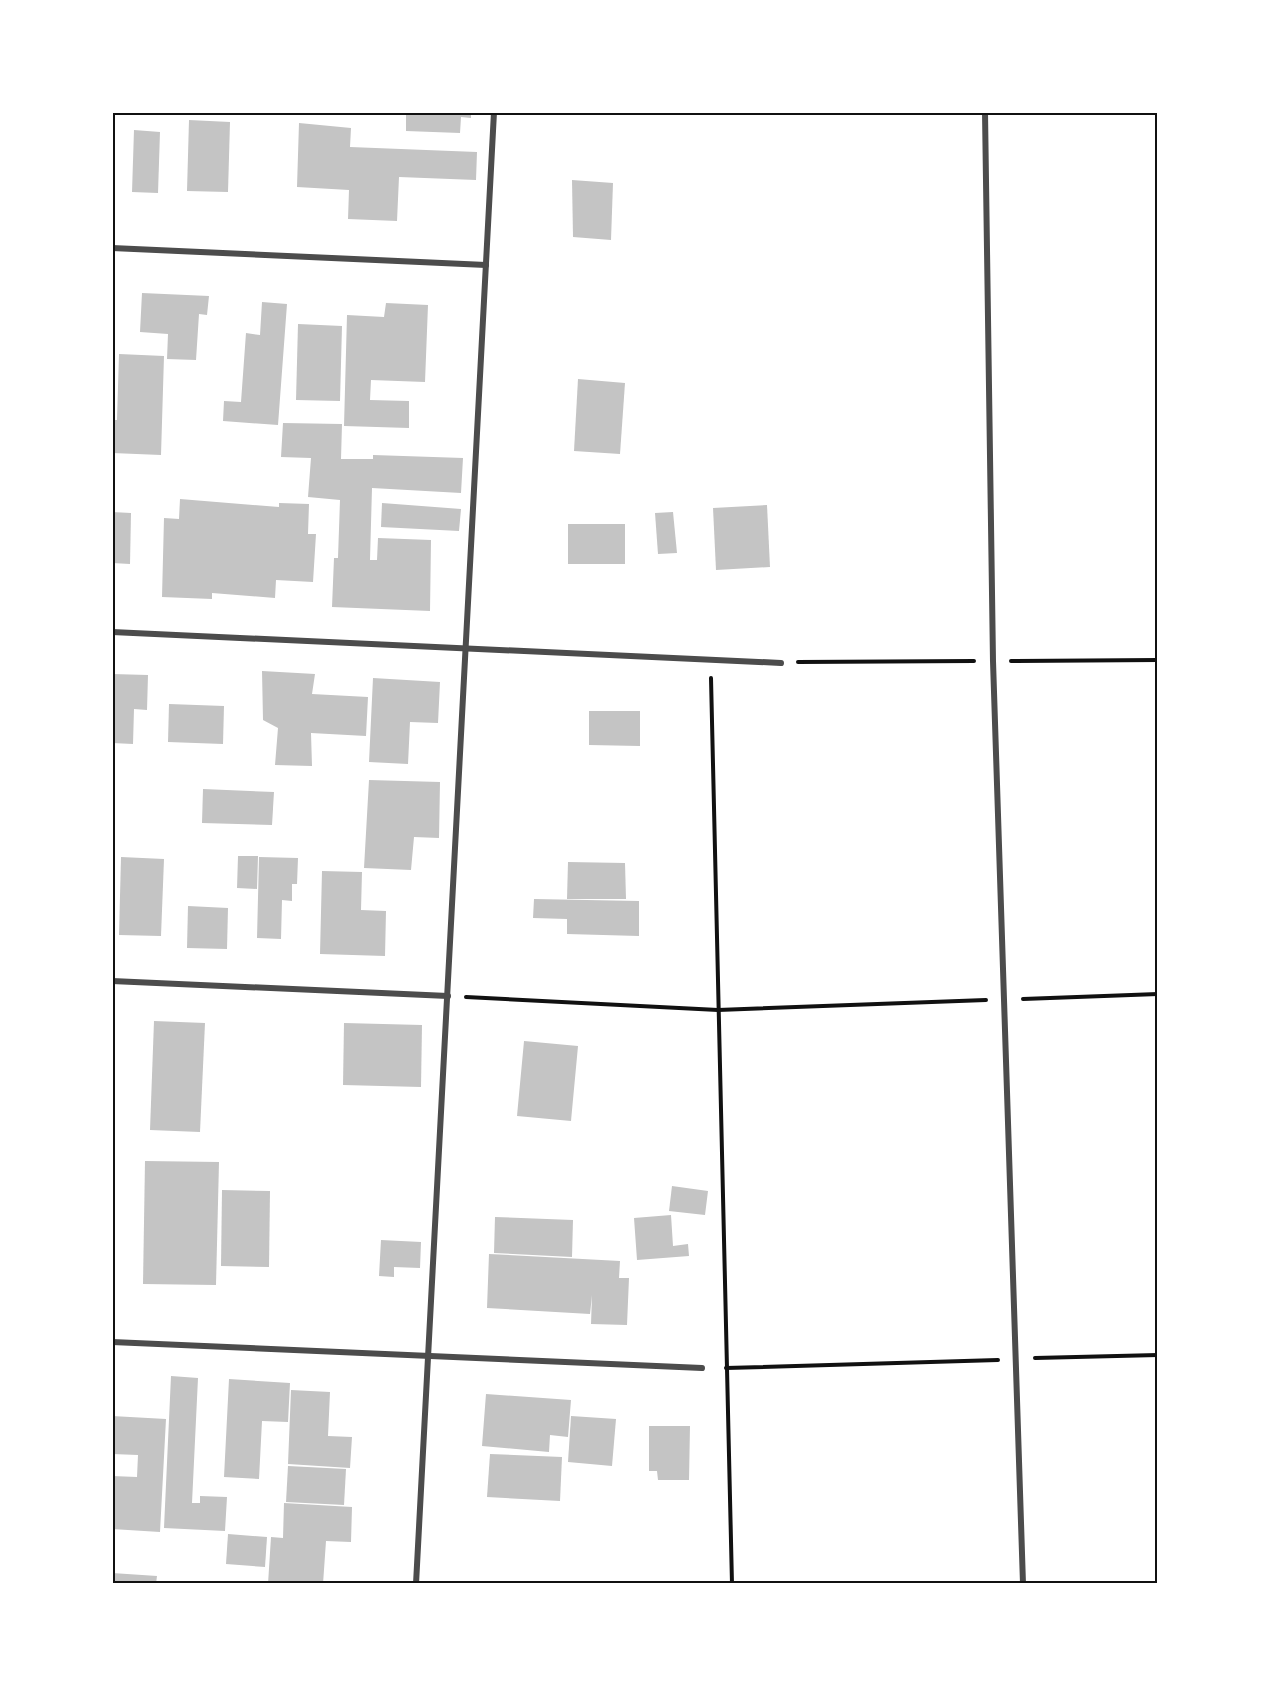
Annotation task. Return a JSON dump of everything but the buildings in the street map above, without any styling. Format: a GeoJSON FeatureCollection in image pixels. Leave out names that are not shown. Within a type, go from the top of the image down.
{"type":"FeatureCollection","features":[{"type":"Feature","properties":{"kind":"street"},"geometry":{"type":"LineString","coordinates":[[416,1584],[494,112]]}},
{"type":"Feature","properties":{"kind":"street"},"geometry":{"type":"LineString","coordinates":[[985,112],[993,661],[1023,1584]]}},
{"type":"Feature","properties":{"kind":"street"},"geometry":{"type":"LineString","coordinates":[[112,248],[486,265]]}},
{"type":"Feature","properties":{"kind":"street"},"geometry":{"type":"LineString","coordinates":[[112,632],[781,663]]}},
{"type":"Feature","properties":{"kind":"street"},"geometry":{"type":"LineString","coordinates":[[112,981],[448,996]]}},
{"type":"Feature","properties":{"kind":"street"},"geometry":{"type":"LineString","coordinates":[[112,1342],[702,1368]]}},
{"type":"Feature","properties":{"kind":"path"},"geometry":{"type":"LineString","coordinates":[[710,659],[732,1584]]}},
{"type":"Feature","properties":{"kind":"path"},"geometry":{"type":"LineString","coordinates":[[781,663],[1158,660]]}},
{"type":"Feature","properties":{"kind":"path"},"geometry":{"type":"LineString","coordinates":[[448,996],[718,1010],[1158,994]]}},
{"type":"Feature","properties":{"kind":"path"},"geometry":{"type":"LineString","coordinates":[[702,1368],[1158,1355]]}}]}
